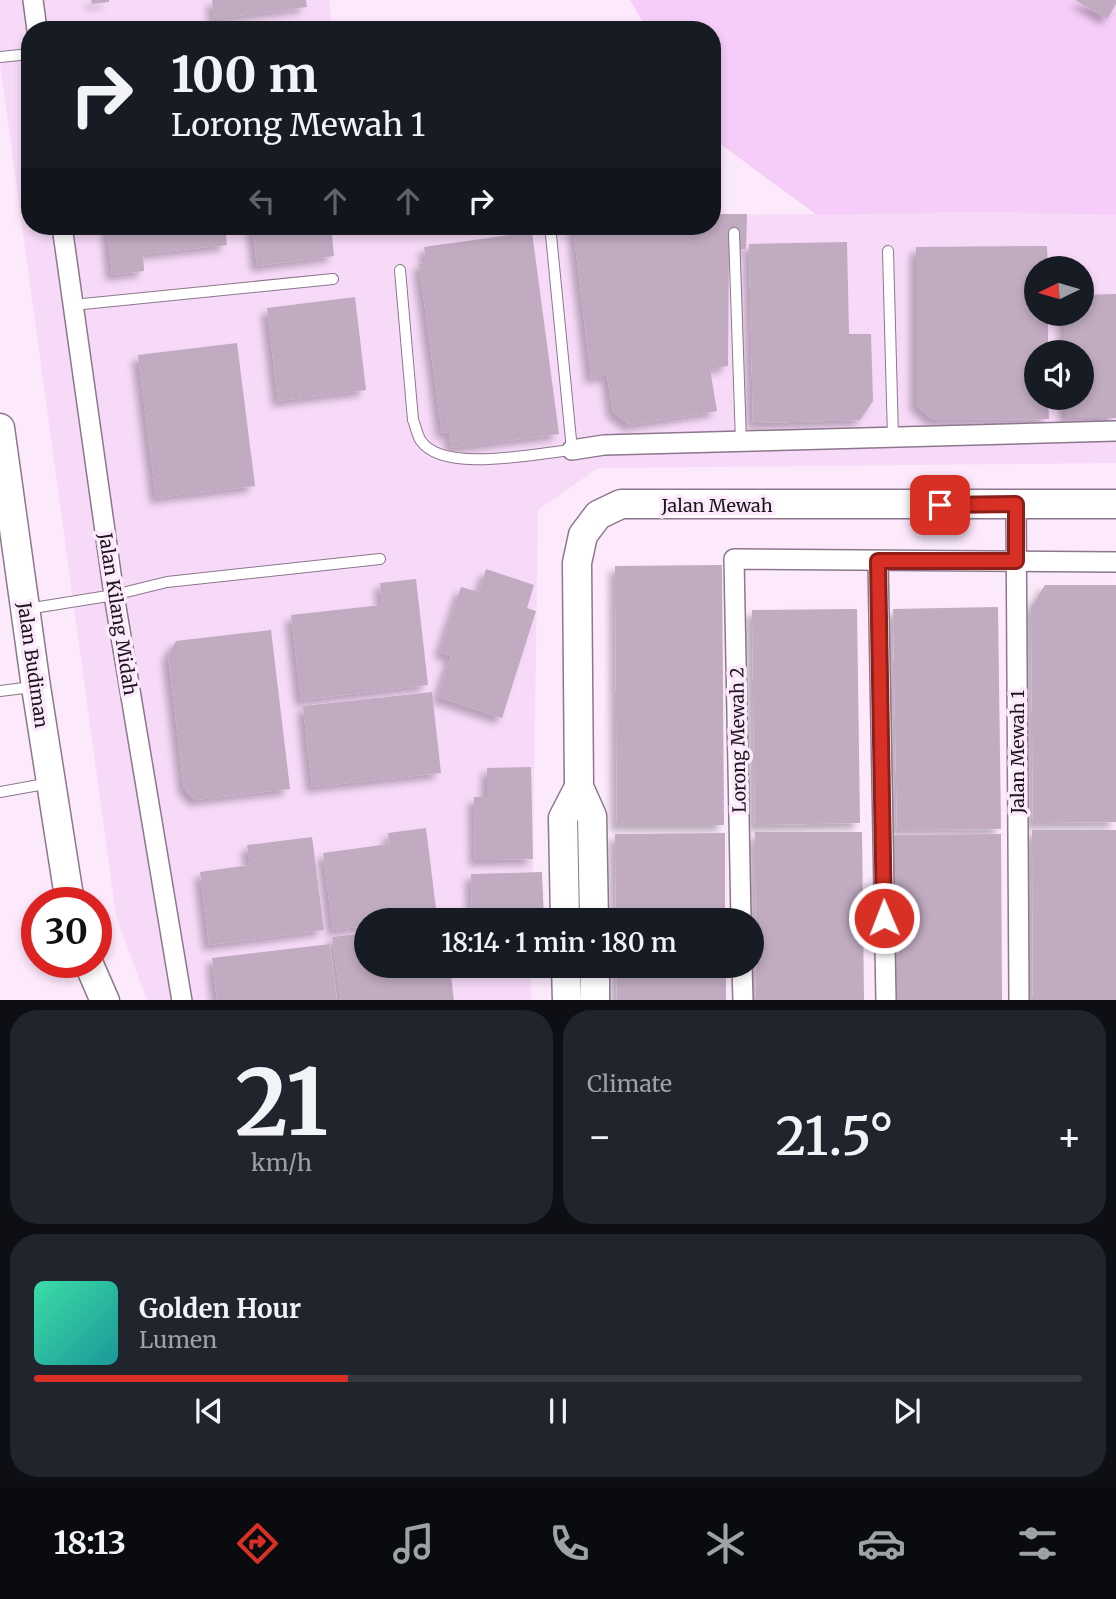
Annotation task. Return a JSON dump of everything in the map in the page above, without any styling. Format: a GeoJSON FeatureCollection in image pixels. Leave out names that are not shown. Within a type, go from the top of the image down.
{"type":"FeatureCollection","features":[{"type":"Feature","properties":{"kind":"street"},"geometry":{"type":"LineString","coordinates":[[33,0],[36,21]]}},
{"type":"Feature","properties":{"kind":"street","name":"Jalan Kilang Midah"},"geometry":{"type":"LineString","coordinates":[[63,235],[114,595],[181,1000]]}},
{"type":"Feature","properties":{"kind":"street","name":"Jalan Budiman"},"geometry":{"type":"LineString","coordinates":[[0,428],[10,578],[25,610],[67,887]]}},
{"type":"Feature","properties":{"kind":"street"},"geometry":{"type":"LineString","coordinates":[[572,450],[604,445],[1116,431]]}},
{"type":"Feature","properties":{"kind":"street","name":"Jalan Mewah"},"geometry":{"type":"LineString","coordinates":[[579,787],[577,563],[583,536],[598,515],[621,504],[1116,504]]}},
{"type":"Feature","properties":{"kind":"street","name":"Jalan Mewah 1"},"geometry":{"type":"LineString","coordinates":[[1016,504],[1019,1000]]}},
{"type":"Feature","properties":{"kind":"street","name":"Lorong Mewah 2"},"geometry":{"type":"LineString","coordinates":[[741,908],[734,559],[878,561]]}},
{"type":"Feature","properties":{"kind":"street"},"geometry":{"type":"LineString","coordinates":[[886,1000],[878,561],[1116,562]]}},
{"type":"Feature","properties":{"kind":"street"},"geometry":{"type":"LineString","coordinates":[[565,908],[563,818],[579,787]]}},
{"type":"Feature","properties":{"kind":"street"},"geometry":{"type":"LineString","coordinates":[[579,787],[592,817],[594,908]]}},
{"type":"Feature","properties":{"kind":"street"},"geometry":{"type":"LineString","coordinates":[[82,978],[86,1000]]}},
{"type":"Feature","properties":{"kind":"street"},"geometry":{"type":"LineString","coordinates":[[95,978],[105,1000]]}},
{"type":"Feature","properties":{"kind":"street"},"geometry":{"type":"LineString","coordinates":[[566,978],[567,1000]]}},
{"type":"Feature","properties":{"kind":"street"},"geometry":{"type":"LineString","coordinates":[[595,978],[595,1000]]}},
{"type":"Feature","properties":{"kind":"street"},"geometry":{"type":"LineString","coordinates":[[742,978],[743,1000]]}},
{"type":"Feature","properties":{"kind":"lane"},"geometry":{"type":"LineString","coordinates":[[0,57],[21,55]]}},
{"type":"Feature","properties":{"kind":"lane"},"geometry":{"type":"LineString","coordinates":[[734,233],[741,442]]}},
{"type":"Feature","properties":{"kind":"lane"},"geometry":{"type":"LineString","coordinates":[[400,270],[413,420],[421,441],[436,453],[457,459],[572,450],[551,235]]}},
{"type":"Feature","properties":{"kind":"lane"},"geometry":{"type":"LineString","coordinates":[[888,251],[893,438]]}},
{"type":"Feature","properties":{"kind":"lane"},"geometry":{"type":"LineString","coordinates":[[72,305],[333,279]]}},
{"type":"Feature","properties":{"kind":"lane"},"geometry":{"type":"LineString","coordinates":[[25,610],[114,595],[167,582],[380,559]]}},
{"type":"Feature","properties":{"kind":"lane"},"geometry":{"type":"LineString","coordinates":[[0,691],[36,687]]}},
{"type":"Feature","properties":{"kind":"lane"},"geometry":{"type":"LineString","coordinates":[[0,792],[50,783]]}},
{"type":"Feature","properties":{"kind":"shaded area"},"geometry":{"type":"Polygon","coordinates":[[[0,0],[329,0],[332,21],[21,21],[21,218],[0,64],[0,0]]]}},
{"type":"Feature","properties":{"kind":"shaded area"},"geometry":{"type":"Polygon","coordinates":[[[630,0],[1116,0],[1116,215],[979,212],[817,215],[721,145],[721,21],[642,21],[630,0]]]}},
{"type":"Feature","properties":{"kind":"shaded area"},"geometry":{"type":"Polygon","coordinates":[[[979,212],[1116,215],[1116,463],[598,468],[538,510],[532,908],[354,908],[354,978],[531,978],[531,1000],[147,1000],[116,916],[23,235],[721,235],[721,215],[979,212]]]}},
{"type":"Feature","properties":{"kind":"building"},"geometry":{"type":"Polygon","coordinates":[[[91,0],[109,0],[109,2],[92,4],[91,0]]]}},
{"type":"Feature","properties":{"kind":"building"},"geometry":{"type":"Polygon","coordinates":[[[212,0],[306,0],[307,7],[214,19],[212,0]]]}},
{"type":"Feature","properties":{"kind":"building"},"geometry":{"type":"Polygon","coordinates":[[[1075,0],[1116,0],[1116,4],[1107,19],[1075,0]]]}},
{"type":"Feature","properties":{"kind":"building"},"geometry":{"type":"Polygon","coordinates":[[[721,214],[747,214],[746,249],[729,250],[728,366],[710,369],[717,411],[630,425],[613,412],[607,375],[591,378],[574,235],[721,235],[721,214]]]}},
{"type":"Feature","properties":{"kind":"building"},"geometry":{"type":"Polygon","coordinates":[[[108,235],[226,235],[227,245],[143,254],[144,271],[112,275],[108,235]]]}},
{"type":"Feature","properties":{"kind":"building"},"geometry":{"type":"Polygon","coordinates":[[[253,235],[332,235],[334,256],[257,266],[253,235]]]}},
{"type":"Feature","properties":{"kind":"building"},"geometry":{"type":"Polygon","coordinates":[[[510,235],[532,235],[559,434],[452,448],[449,432],[442,433],[419,264],[426,263],[424,247],[510,235]]]}},
{"type":"Feature","properties":{"kind":"building"},"geometry":{"type":"Polygon","coordinates":[[[847,242],[849,334],[871,334],[873,401],[860,420],[753,423],[749,244],[847,242]]]}},
{"type":"Feature","properties":{"kind":"building"},"geometry":{"type":"Polygon","coordinates":[[[1047,246],[1047,256],[1024,256],[1024,326],[1048,326],[1048,340],[1024,340],[1024,410],[1049,410],[1049,419],[933,420],[916,405],[916,247],[1047,246]]]}},
{"type":"Feature","properties":{"kind":"building"},"geometry":{"type":"Polygon","coordinates":[[[1116,294],[1116,418],[1065,418],[1065,410],[1094,410],[1094,340],[1064,340],[1064,326],[1094,326],[1094,295],[1116,294]]]}},
{"type":"Feature","properties":{"kind":"building"},"geometry":{"type":"Polygon","coordinates":[[[355,297],[366,390],[278,401],[267,308],[355,297]]]}},
{"type":"Feature","properties":{"kind":"building"},"geometry":{"type":"Polygon","coordinates":[[[237,343],[255,486],[156,498],[138,355],[237,343]]]}},
{"type":"Feature","properties":{"kind":"building"},"geometry":{"type":"Polygon","coordinates":[[[722,565],[724,825],[617,825],[615,566],[722,565]]]}},
{"type":"Feature","properties":{"kind":"building"},"geometry":{"type":"Polygon","coordinates":[[[486,569],[534,585],[527,608],[536,611],[502,718],[438,697],[451,656],[440,652],[461,587],[479,592],[486,569]]]}},
{"type":"Feature","properties":{"kind":"building"},"geometry":{"type":"Polygon","coordinates":[[[416,579],[428,685],[301,700],[291,615],[382,605],[380,583],[416,579]]]}},
{"type":"Feature","properties":{"kind":"building"},"geometry":{"type":"Polygon","coordinates":[[[1045,585],[1116,585],[1116,822],[1033,823],[1031,607],[1045,585]]]}},
{"type":"Feature","properties":{"kind":"building"},"geometry":{"type":"Polygon","coordinates":[[[998,607],[1001,829],[897,830],[893,609],[998,607]]]}},
{"type":"Feature","properties":{"kind":"building"},"geometry":{"type":"Polygon","coordinates":[[[857,609],[860,823],[755,825],[752,610],[857,609]]]}},
{"type":"Feature","properties":{"kind":"building"},"geometry":{"type":"Polygon","coordinates":[[[271,630],[290,789],[195,800],[184,788],[168,655],[176,641],[271,630]]]}},
{"type":"Feature","properties":{"kind":"building"},"geometry":{"type":"Polygon","coordinates":[[[432,692],[441,773],[312,787],[303,706],[432,692]]]}},
{"type":"Feature","properties":{"kind":"building"},"geometry":{"type":"Polygon","coordinates":[[[531,767],[533,859],[475,860],[474,797],[487,797],[487,768],[531,767]]]}},
{"type":"Feature","properties":{"kind":"building"},"geometry":{"type":"Polygon","coordinates":[[[426,828],[436,908],[354,908],[354,927],[333,930],[323,853],[389,844],[388,833],[426,828]]]}},
{"type":"Feature","properties":{"kind":"building"},"geometry":{"type":"Polygon","coordinates":[[[1032,830],[1116,830],[1116,1000],[1033,1000],[1032,830]]]}},
{"type":"Feature","properties":{"kind":"building"},"geometry":{"type":"Polygon","coordinates":[[[755,832],[862,832],[864,1000],[756,1000],[756,978],[764,978],[764,908],[755,908],[755,832]]]}},
{"type":"Feature","properties":{"kind":"building"},"geometry":{"type":"Polygon","coordinates":[[[725,833],[725,908],[616,908],[615,834],[725,833]]]}},
{"type":"Feature","properties":{"kind":"building"},"geometry":{"type":"Polygon","coordinates":[[[1001,834],[1002,1000],[893,1000],[891,835],[1001,834]]]}},
{"type":"Feature","properties":{"kind":"building"},"geometry":{"type":"Polygon","coordinates":[[[312,837],[324,930],[209,945],[200,872],[250,865],[247,845],[312,837]]]}},
{"type":"Feature","properties":{"kind":"building"},"geometry":{"type":"Polygon","coordinates":[[[542,872],[544,908],[472,908],[471,874],[542,872]]]}},
{"type":"Feature","properties":{"kind":"building"},"geometry":{"type":"Polygon","coordinates":[[[354,934],[354,978],[451,978],[454,1000],[341,1000],[332,937],[354,934]]]}},
{"type":"Feature","properties":{"kind":"building"},"geometry":{"type":"Polygon","coordinates":[[[330,944],[337,1000],[217,1000],[212,958],[330,944]]]}},
{"type":"Feature","properties":{"kind":"building"},"geometry":{"type":"Polygon","coordinates":[[[616,978],[726,978],[726,1000],[617,1000],[616,978]]]}},
{"type":"Feature","properties":{"kind":"route"},"geometry":{"type":"LineString","coordinates":[[884,918],[878,561],[1016,561],[1016,504],[940,505]]}}]}
